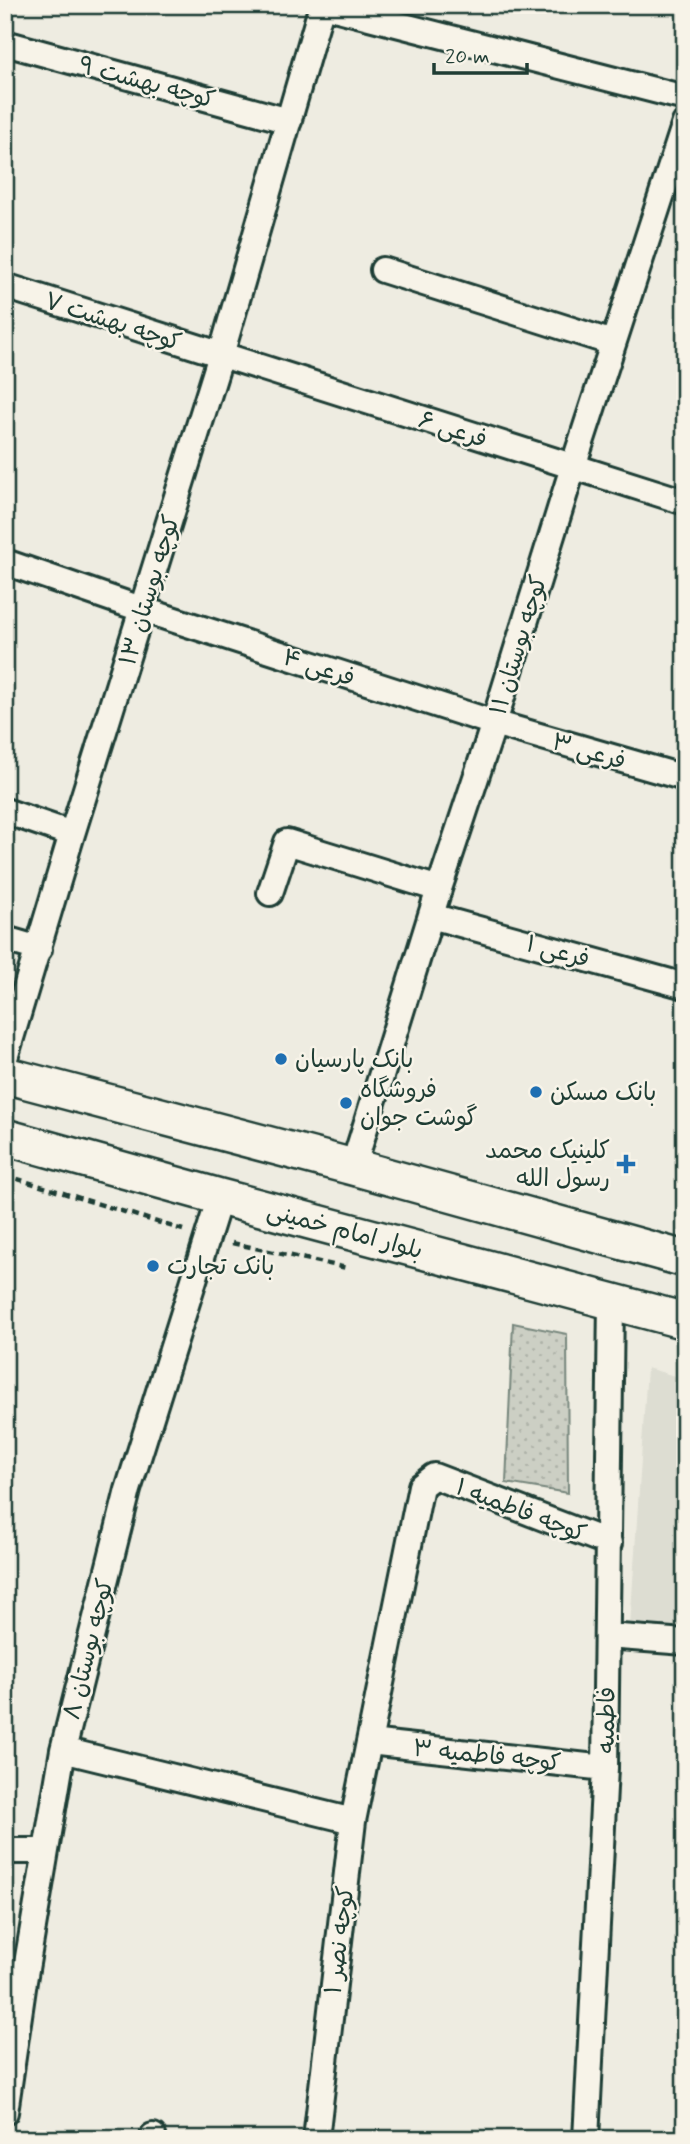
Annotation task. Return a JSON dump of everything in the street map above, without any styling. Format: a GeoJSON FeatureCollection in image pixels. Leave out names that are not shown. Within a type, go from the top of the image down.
{"type":"FeatureCollection","features":[{"type":"Feature","properties":{"kind":"street"},"geometry":{"type":"LineString","coordinates":[[322,5],[685,98]]}},
{"type":"Feature","properties":{"kind":"street","name":"کوچه بوستان ۱۳"},"geometry":{"type":"LineString","coordinates":[[5,1058],[222,355],[322,5]]}},
{"type":"Feature","properties":{"kind":"street","name":"کوچه بهشت ۹"},"geometry":{"type":"LineString","coordinates":[[5,43],[289,121]]}},
{"type":"Feature","properties":{"kind":"street","name":"کوچه بوستان ۱۱"},"geometry":{"type":"LineString","coordinates":[[353,1167],[573,467],[685,123]]}},
{"type":"Feature","properties":{"kind":"street"},"geometry":{"type":"LineString","coordinates":[[383,270],[613,343]]}},
{"type":"Feature","properties":{"kind":"street","name":"کوچه بهشت ۷"},"geometry":{"type":"LineString","coordinates":[[5,286],[222,355]]}},
{"type":"Feature","properties":{"kind":"street","name":"فرعی ۶"},"geometry":{"type":"LineString","coordinates":[[222,355],[685,502]]}},
{"type":"Feature","properties":{"kind":"street","name":"فرعی ۴"},"geometry":{"type":"LineString","coordinates":[[5,562],[144,610],[494,723]]}},
{"type":"Feature","properties":{"kind":"street","name":"فرعی ۳"},"geometry":{"type":"LineString","coordinates":[[494,723],[685,778]]}},
{"type":"Feature","properties":{"kind":"street"},"geometry":{"type":"LineString","coordinates":[[5,811],[72,834]]}},
{"type":"Feature","properties":{"kind":"street"},"geometry":{"type":"LineString","coordinates":[[270,893],[287,842],[439,889]]}},
{"type":"Feature","properties":{"kind":"street","name":"فرعی ۱"},"geometry":{"type":"LineString","coordinates":[[431,916],[685,986]]}},
{"type":"Feature","properties":{"kind":"street"},"geometry":{"type":"LineString","coordinates":[[5,939],[39,949]]}},
{"type":"Feature","properties":{"kind":"street"},"geometry":{"type":"LineString","coordinates":[[5,1075],[685,1259]]}},
{"type":"Feature","properties":{"kind":"street","name":"بلوار امام خمینی"},"geometry":{"type":"LineString","coordinates":[[5,1137],[685,1321]]}},
{"type":"Feature","properties":{"kind":"street","name":"کوچه بوستان ۸"},"geometry":{"type":"LineString","coordinates":[[5,2112],[14,1979],[44,1852],[63,1750],[128,1490],[220,1197]]}},
{"type":"Feature","properties":{"kind":"street","name":"فاطمیه"},"geometry":{"type":"LineString","coordinates":[[586,2139],[605,1768],[611,1301]]}},
{"type":"Feature","properties":{"kind":"street","name":"کوچه فاطمیه ۱"},"geometry":{"type":"LineString","coordinates":[[434,1476],[609,1543]]}},
{"type":"Feature","properties":{"kind":"street","name":"کوچه نصر ۱"},"geometry":{"type":"LineString","coordinates":[[316,2139],[353,1821],[421,1486],[434,1476]]}},
{"type":"Feature","properties":{"kind":"street"},"geometry":{"type":"LineString","coordinates":[[607,1636],[685,1642]]}},
{"type":"Feature","properties":{"kind":"street","name":"کوچه فاطمیه ۳"},"geometry":{"type":"LineString","coordinates":[[369,1742],[605,1768]]}},
{"type":"Feature","properties":{"kind":"street"},"geometry":{"type":"LineString","coordinates":[[63,1750],[353,1821]]}},
{"type":"Feature","properties":{"kind":"street"},"geometry":{"type":"LineString","coordinates":[[5,1851],[44,1852]]}},
{"type":"Feature","properties":{"kind":"shaded area"},"geometry":{"type":"Polygon","coordinates":[[[513,1323],[567,1334],[568,1493],[506,1483],[513,1323]]]}},
{"type":"Feature","properties":{"kind":"shaded area"},"geometry":{"type":"Polygon","coordinates":[[[647,1368],[685,1379],[685,1628],[630,1627],[647,1368]]]}},
{"type":"Feature","properties":{"kind":"place","name":"بانک پارسیان"},"geometry":{"type":"Point","coordinates":[281,1059]}},
{"type":"Feature","properties":{"kind":"place","name":"بانک مسکن"},"geometry":{"type":"Point","coordinates":[536,1092]}},
{"type":"Feature","properties":{"kind":"place","name":"فروشگاه گوشت جوان"},"geometry":{"type":"Point","coordinates":[346,1103]}},
{"type":"Feature","properties":{"kind":"place","name":"کلینیک محمد رسول الله"},"geometry":{"type":"Point","coordinates":[626,1164]}},
{"type":"Feature","properties":{"kind":"place","name":"بانک تجارت"},"geometry":{"type":"Point","coordinates":[153,1266]}}]}
